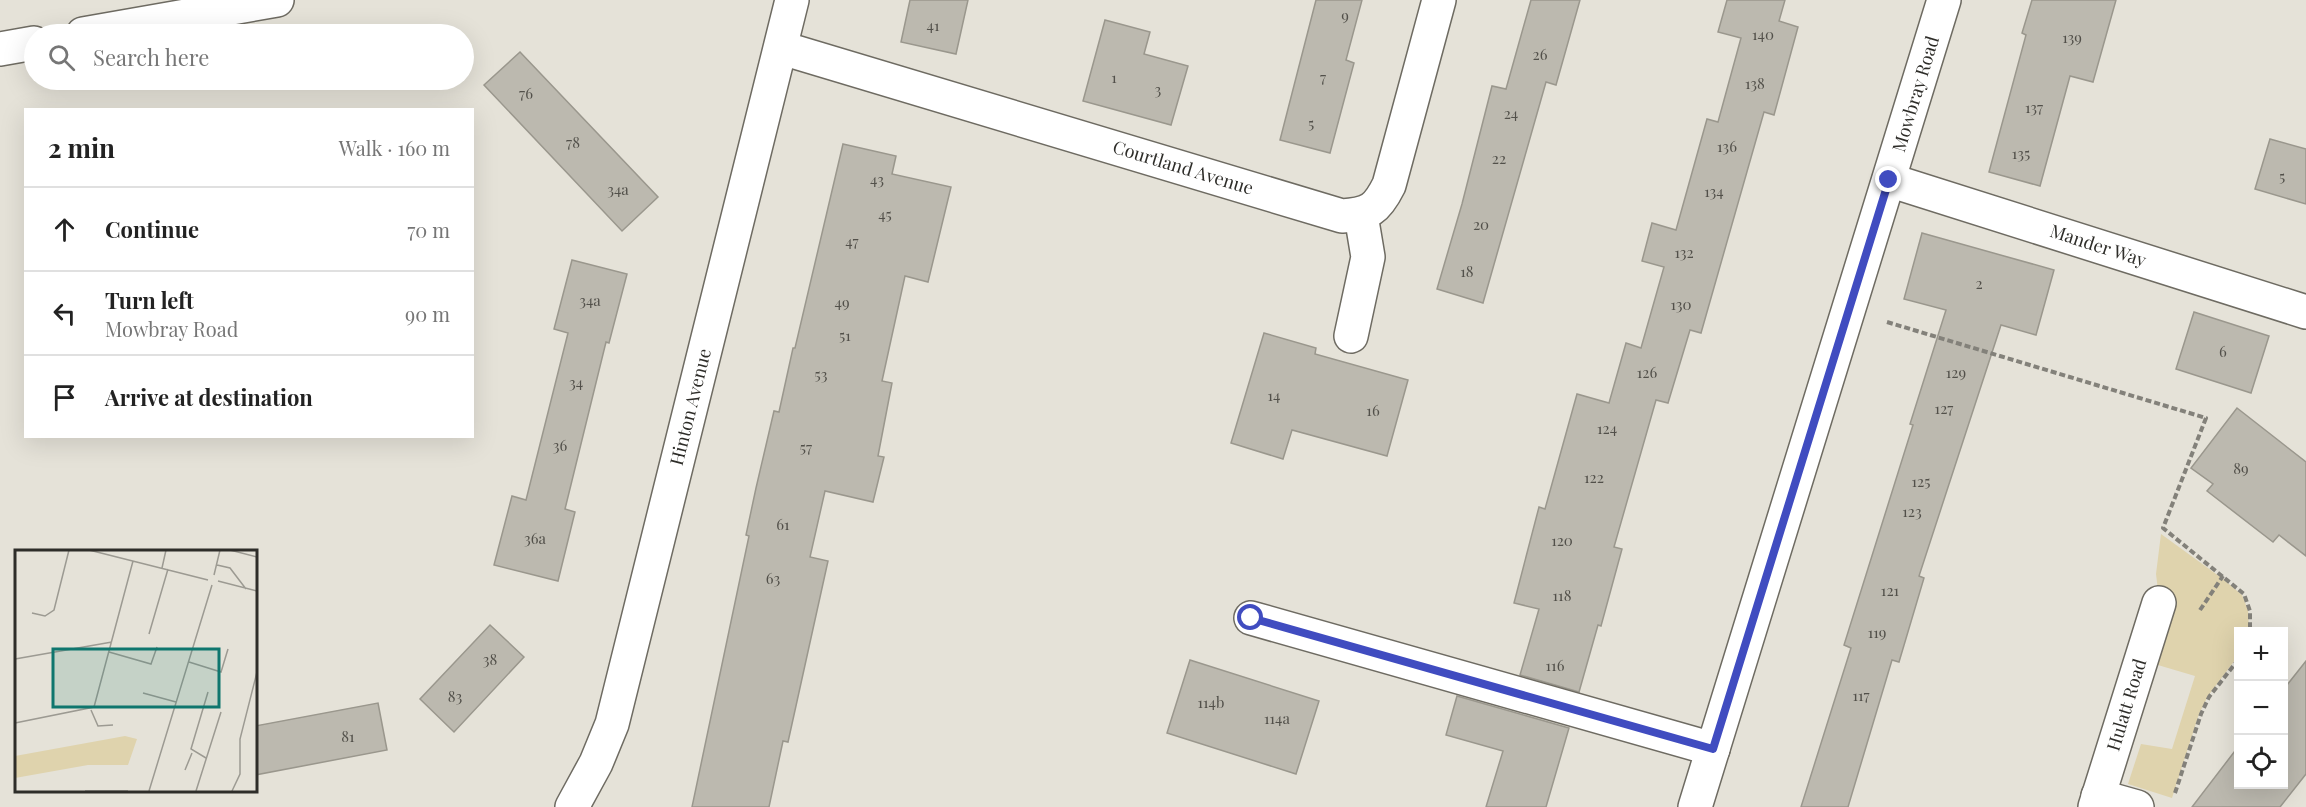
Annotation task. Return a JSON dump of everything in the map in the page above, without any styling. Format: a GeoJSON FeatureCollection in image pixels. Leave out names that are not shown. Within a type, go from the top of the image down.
{"type":"FeatureCollection","features":[{"type":"Feature","properties":{"kind":"street"},"geometry":{"type":"LineString","coordinates":[[140,24],[277,0]]}},
{"type":"Feature","properties":{"kind":"street","name":"Hinton Avenue"},"geometry":{"type":"LineString","coordinates":[[572,807],[596,763],[612,724],[782,48],[792,0]]}},
{"type":"Feature","properties":{"kind":"street"},"geometry":{"type":"LineString","coordinates":[[1351,336],[1368,257],[1361,215],[1380,203],[1389,185],[1439,0]]}},
{"type":"Feature","properties":{"kind":"street","name":"Mowbray Road"},"geometry":{"type":"LineString","coordinates":[[1695,807],[1944,0]]}},
{"type":"Feature","properties":{"kind":"street"},"geometry":{"type":"LineString","coordinates":[[0,49],[24,45]]}},
{"type":"Feature","properties":{"kind":"street","name":"Courtland Avenue"},"geometry":{"type":"LineString","coordinates":[[782,48],[1342,216],[1361,215]]}},
{"type":"Feature","properties":{"kind":"street","name":"Mander Way"},"geometry":{"type":"LineString","coordinates":[[1889,180],[2306,312]]}},
{"type":"Feature","properties":{"kind":"street","name":"Hulatt Road"},"geometry":{"type":"LineString","coordinates":[[2096,802],[2159,603]]}},
{"type":"Feature","properties":{"kind":"street"},"geometry":{"type":"LineString","coordinates":[[1251,618],[1713,749]]}},
{"type":"Feature","properties":{"kind":"street"},"geometry":{"type":"LineString","coordinates":[[2096,802],[2137,807]]}},
{"type":"Feature","properties":{"kind":"path"},"geometry":{"type":"LineString","coordinates":[[1849,310],[2206,418],[2163,528],[2244,594],[2250,611],[2250,627]]}},
{"type":"Feature","properties":{"kind":"path"},"geometry":{"type":"LineString","coordinates":[[2173,799],[2200,714],[2234,665]]}},
{"type":"Feature","properties":{"kind":"shaded area"},"geometry":{"type":"Polygon","coordinates":[[[2161,534],[2242,595],[2248,610],[2249,627],[2234,627],[2234,661],[2208,696],[2199,714],[2172,798],[2128,784],[2141,744],[2172,749],[2195,676],[2141,660],[2159,598],[2156,574],[2161,534]]]}},
{"type":"Feature","properties":{"kind":"building"},"geometry":{"type":"Polygon","coordinates":[[[910,0],[968,0],[956,54],[901,42],[910,0]]]}},
{"type":"Feature","properties":{"kind":"building"},"geometry":{"type":"Polygon","coordinates":[[[1316,0],[1362,0],[1346,60],[1354,63],[1330,153],[1280,140],[1316,0]]]}},
{"type":"Feature","properties":{"kind":"building"},"geometry":{"type":"Polygon","coordinates":[[[1531,0],[1580,0],[1556,85],[1546,82],[1483,303],[1437,289],[1462,204],[1492,86],[1506,89],[1531,0]]]}},
{"type":"Feature","properties":{"kind":"building"},"geometry":{"type":"Polygon","coordinates":[[[1727,0],[1785,0],[1779,21],[1798,27],[1774,115],[1764,112],[1701,333],[1690,330],[1668,403],[1656,400],[1614,547],[1622,549],[1601,626],[1598,625],[1579,692],[1520,675],[1539,609],[1514,603],[1539,507],[1545,509],[1577,394],[1609,403],[1626,343],[1641,348],[1664,267],[1642,261],[1652,223],[1676,230],[1707,119],[1718,122],[1741,38],[1718,32],[1727,0]]]}},
{"type":"Feature","properties":{"kind":"building"},"geometry":{"type":"Polygon","coordinates":[[[2032,0],[2116,0],[2093,82],[2070,76],[2040,186],[1989,172],[2026,35],[2022,33],[2032,0]]]}},
{"type":"Feature","properties":{"kind":"building"},"geometry":{"type":"Polygon","coordinates":[[[1105,20],[1150,32],[1144,54],[1188,66],[1171,125],[1083,101],[1105,20]]]}},
{"type":"Feature","properties":{"kind":"building"},"geometry":{"type":"Polygon","coordinates":[[[520,52],[658,197],[622,231],[484,85],[520,52]]]}},
{"type":"Feature","properties":{"kind":"building"},"geometry":{"type":"Polygon","coordinates":[[[2270,139],[2306,149],[2306,204],[2255,189],[2270,139]]]}},
{"type":"Feature","properties":{"kind":"building"},"geometry":{"type":"Polygon","coordinates":[[[843,144],[896,156],[892,174],[951,187],[928,282],[905,276],[882,381],[892,383],[878,456],[884,457],[873,502],[825,491],[810,557],[828,561],[788,742],[783,741],[769,807],[692,807],[749,536],[746,535],[756,488],[774,411],[779,412],[843,144]]]}},
{"type":"Feature","properties":{"kind":"building"},"geometry":{"type":"Polygon","coordinates":[[[1922,233],[2054,270],[2036,335],[2001,325],[1919,576],[1924,578],[1899,662],[1892,660],[1848,807],[1801,807],[1851,648],[1844,645],[1913,425],[1910,424],[1946,310],[1904,299],[1922,233]]]}},
{"type":"Feature","properties":{"kind":"building"},"geometry":{"type":"Polygon","coordinates":[[[572,260],[627,274],[609,343],[606,342],[565,509],[575,512],[558,581],[494,565],[512,496],[526,500],[568,333],[554,329],[572,260]]]}},
{"type":"Feature","properties":{"kind":"building"},"geometry":{"type":"Polygon","coordinates":[[[2194,312],[2269,336],[2251,393],[2176,369],[2194,312]]]}},
{"type":"Feature","properties":{"kind":"building"},"geometry":{"type":"Polygon","coordinates":[[[1264,333],[1316,348],[1315,354],[1408,380],[1387,456],[1292,430],[1283,459],[1231,443],[1264,333]]]}},
{"type":"Feature","properties":{"kind":"building"},"geometry":{"type":"Polygon","coordinates":[[[2237,408],[2306,462],[2306,556],[2279,535],[2273,542],[2207,491],[2213,484],[2191,468],[2237,408]]]}},
{"type":"Feature","properties":{"kind":"building"},"geometry":{"type":"Polygon","coordinates":[[[490,625],[524,657],[454,732],[420,699],[490,625]]]}},
{"type":"Feature","properties":{"kind":"building"},"geometry":{"type":"Polygon","coordinates":[[[1190,660],[1319,701],[1296,774],[1167,733],[1190,660]]]}},
{"type":"Feature","properties":{"kind":"building"},"geometry":{"type":"Polygon","coordinates":[[[2306,661],[2306,774],[2280,807],[2192,807],[2234,752],[2234,789],[2288,789],[2288,684],[2306,661]]]}},
{"type":"Feature","properties":{"kind":"building"},"geometry":{"type":"Polygon","coordinates":[[[1457,696],[1569,728],[1546,807],[1486,807],[1503,751],[1446,735],[1457,696]]]}},
{"type":"Feature","properties":{"kind":"building"},"geometry":{"type":"Polygon","coordinates":[[[378,703],[387,750],[256,775],[256,726],[378,703]]]}},
{"type":"Feature","properties":{"kind":"route"},"geometry":{"type":"LineString","coordinates":[[1251,618],[1713,749],[1889,180]]}}]}
